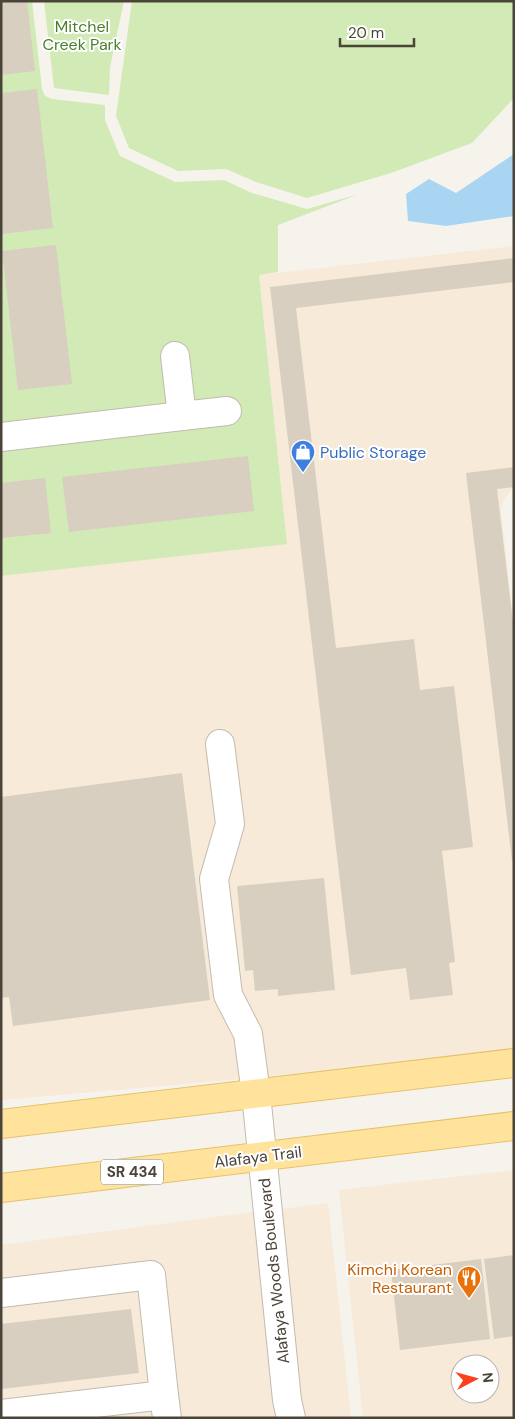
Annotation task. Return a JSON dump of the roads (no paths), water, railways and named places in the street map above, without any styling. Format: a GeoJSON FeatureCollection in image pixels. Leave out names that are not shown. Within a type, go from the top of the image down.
{"type":"FeatureCollection","features":[{"type":"Feature","properties":{"kind":"main road"},"geometry":{"type":"LineString","coordinates":[[1,1124],[514,1063]]}},
{"type":"Feature","properties":{"kind":"main road","name":"Alafaya Trail"},"geometry":{"type":"LineString","coordinates":[[1,1188],[514,1126]]}},
{"type":"Feature","properties":{"kind":"street"},"geometry":{"type":"LineString","coordinates":[[175,356],[182,416]]}},
{"type":"Feature","properties":{"kind":"street"},"geometry":{"type":"LineString","coordinates":[[1,437],[227,411]]}},
{"type":"Feature","properties":{"kind":"street","name":"Alafaya Woods Boulevard"},"geometry":{"type":"LineString","coordinates":[[220,744],[230,824],[214,879],[228,995],[248,1034],[256,1094],[287,1400],[291,1418]]}},
{"type":"Feature","properties":{"kind":"street"},"geometry":{"type":"LineString","coordinates":[[1,1293],[150,1275],[165,1406],[1,1414]]}},
{"type":"Feature","properties":{"kind":"water"},"geometry":{"type":"Polygon","coordinates":[[[514,154],[514,216],[446,226],[408,221],[406,194],[429,179],[456,193],[514,154]]]}},
{"type":"Feature","properties":{"kind":"place","name":"Public Storage"},"geometry":{"type":"Point","coordinates":[303,473]}},
{"type":"Feature","properties":{"kind":"place","name":"Kimchi Korean Restaurant"},"geometry":{"type":"Point","coordinates":[469,1299]}},
{"type":"Feature","properties":{"kind":"park label","name":"Mitchel Creek Park"},"geometry":{"type":"Point","coordinates":[82,35]}}]}
